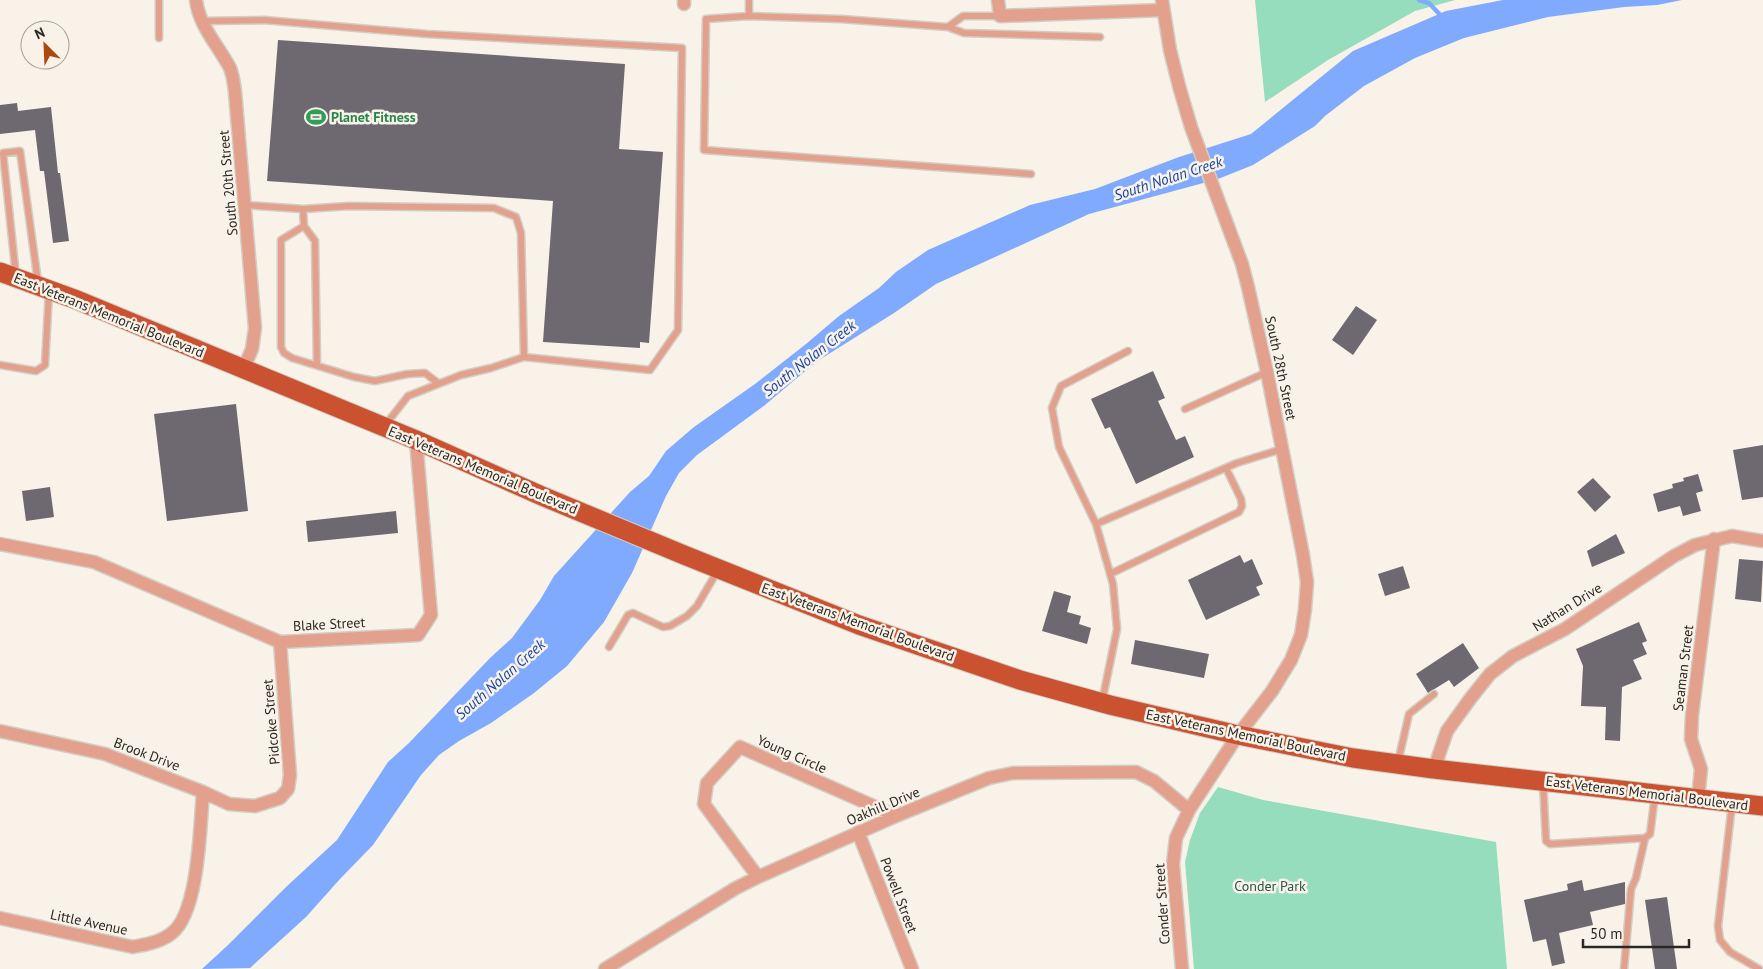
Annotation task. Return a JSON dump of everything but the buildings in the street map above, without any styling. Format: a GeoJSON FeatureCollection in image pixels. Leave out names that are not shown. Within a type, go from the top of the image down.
{"type":"FeatureCollection","features":[{"type":"Feature","properties":{"kind":"main road","name":"East Veterans Memorial Boulevard"},"geometry":{"type":"LineString","coordinates":[[8,275],[416,440],[542,496],[718,569],[859,625],[1020,680],[1102,703],[1238,735],[1353,758],[1763,806]]}},
{"type":"Feature","properties":{"kind":"street","name":"South 20th Street"},"geometry":{"type":"LineString","coordinates":[[196,0],[202,21],[231,70],[235,92],[254,328],[252,349],[243,370]]}},
{"type":"Feature","properties":{"kind":"street"},"geometry":{"type":"LineString","coordinates":[[998,0],[1000,16],[1163,5]]}},
{"type":"Feature","properties":{"kind":"street","name":"South 28th Street"},"geometry":{"type":"LineString","coordinates":[[1163,5],[1170,50],[1191,127],[1242,264],[1267,372],[1307,582],[1301,634],[1291,660],[1272,691],[1238,735]]}},
{"type":"Feature","properties":{"kind":"street","name":"Blake Street"},"geometry":{"type":"LineString","coordinates":[[0,544],[94,562],[280,642],[418,635],[431,615],[416,440]]}},
{"type":"Feature","properties":{"kind":"street","name":"Nathan Drive"},"geometry":{"type":"LineString","coordinates":[[1434,768],[1447,731],[1490,674],[1513,656],[1566,629],[1674,556],[1695,545],[1732,536],[1763,541]]}},
{"type":"Feature","properties":{"kind":"street","name":"Seaman Street"},"geometry":{"type":"LineString","coordinates":[[1698,798],[1701,769],[1691,739],[1714,539]]}},
{"type":"Feature","properties":{"kind":"street","name":"Pidcoke Street"},"geometry":{"type":"LineString","coordinates":[[280,642],[290,775],[288,788],[280,798]]}},
{"type":"Feature","properties":{"kind":"street","name":"Brook Drive"},"geometry":{"type":"LineString","coordinates":[[0,731],[105,754],[229,804],[255,806],[280,798]]}},
{"type":"Feature","properties":{"kind":"street","name":"Conder Street"},"geometry":{"type":"LineString","coordinates":[[1182,969],[1173,864],[1176,838],[1189,810],[1238,735]]}},
{"type":"Feature","properties":{"kind":"street","name":"Young Circle"},"geometry":{"type":"LineString","coordinates":[[758,877],[704,804],[706,782],[740,747],[896,816]]}},
{"type":"Feature","properties":{"kind":"street","name":"Oakhill Drive"},"geometry":{"type":"LineString","coordinates":[[605,969],[736,888],[758,877],[858,832],[989,778],[1022,773],[1136,772],[1154,781],[1189,810]]}},
{"type":"Feature","properties":{"kind":"street","name":"Little Avenue"},"geometry":{"type":"LineString","coordinates":[[0,918],[133,947],[154,943],[173,932],[184,915],[195,882],[203,792]]}},
{"type":"Feature","properties":{"kind":"street","name":"Powell Street"},"geometry":{"type":"LineString","coordinates":[[858,832],[912,969]]}},
{"type":"Feature","properties":{"kind":"lane"},"geometry":{"type":"LineString","coordinates":[[158,0],[160,38]]}},
{"type":"Feature","properties":{"kind":"lane"},"geometry":{"type":"LineString","coordinates":[[749,0],[749,16]]}},
{"type":"Feature","properties":{"kind":"lane"},"geometry":{"type":"LineString","coordinates":[[1031,174],[704,150],[706,20],[749,16],[841,19],[948,27],[964,34],[1100,37]]}},
{"type":"Feature","properties":{"kind":"lane"},"geometry":{"type":"LineString","coordinates":[[948,27],[963,16],[1000,16]]}},
{"type":"Feature","properties":{"kind":"lane"},"geometry":{"type":"LineString","coordinates":[[202,21],[264,20],[427,34],[682,48],[678,330],[650,370],[524,357],[438,383],[408,396],[384,427]]}},
{"type":"Feature","properties":{"kind":"lane"},"geometry":{"type":"LineString","coordinates":[[0,365],[36,371],[45,365],[44,288],[20,151],[3,153],[8,275]]}},
{"type":"Feature","properties":{"kind":"lane"},"geometry":{"type":"LineString","coordinates":[[244,205],[304,209],[349,206],[494,208],[516,217],[521,233],[524,357]]}},
{"type":"Feature","properties":{"kind":"lane"},"geometry":{"type":"LineString","coordinates":[[304,209],[304,226],[315,241],[317,365]]}},
{"type":"Feature","properties":{"kind":"lane"},"geometry":{"type":"LineString","coordinates":[[304,226],[281,240],[282,347],[284,353],[292,358],[354,377],[375,381],[407,374],[425,373],[438,383]]}},
{"type":"Feature","properties":{"kind":"lane"},"geometry":{"type":"LineString","coordinates":[[1102,703],[1117,629],[1113,584],[1096,524],[1059,447],[1052,408],[1061,386],[1128,351]]}},
{"type":"Feature","properties":{"kind":"lane"},"geometry":{"type":"LineString","coordinates":[[1185,409],[1267,372]]}},
{"type":"Feature","properties":{"kind":"lane"},"geometry":{"type":"LineString","coordinates":[[1096,524],[1226,468],[1282,449]]}},
{"type":"Feature","properties":{"kind":"lane"},"geometry":{"type":"LineString","coordinates":[[1110,574],[1239,512],[1242,506],[1241,499],[1226,468]]}},
{"type":"Feature","properties":{"kind":"lane"},"geometry":{"type":"LineString","coordinates":[[609,647],[628,615],[633,613],[663,627],[670,626],[687,616],[697,606],[718,569]]}},
{"type":"Feature","properties":{"kind":"lane"},"geometry":{"type":"LineString","coordinates":[[1398,764],[1409,714],[1434,694]]}},
{"type":"Feature","properties":{"kind":"lane"},"geometry":{"type":"LineString","coordinates":[[1543,781],[1546,841],[1550,844],[1645,838],[1650,834],[1655,794]]}},
{"type":"Feature","properties":{"kind":"lane"},"geometry":{"type":"LineString","coordinates":[[1732,803],[1718,926],[1720,940],[1730,952],[1759,969]]}},
{"type":"Feature","properties":{"kind":"lane"},"geometry":{"type":"LineString","coordinates":[[1624,969],[1632,889],[1645,838]]}},
{"type":"Feature","properties":{"kind":"green space"},"geometry":{"type":"Polygon","coordinates":[[[1255,0],[1455,0],[1415,11],[1328,60],[1265,102],[1255,0]]]}},
{"type":"Feature","properties":{"kind":"green space","name":"Conder Park"},"geometry":{"type":"Polygon","coordinates":[[[1218,787],[1263,800],[1496,842],[1507,969],[1194,969],[1185,862],[1190,840],[1200,813],[1218,787]]]}},
{"type":"Feature","properties":{"kind":"water","name":"South Nolan Creek"},"geometry":{"type":"Polygon","coordinates":[[[1503,0],[1682,0],[1657,5],[1624,7],[1548,17],[1464,38],[1415,58],[1364,86],[1315,126],[1253,165],[1218,179],[1089,214],[936,284],[816,362],[765,405],[697,455],[679,473],[666,496],[632,573],[604,622],[567,666],[534,693],[491,723],[439,755],[421,775],[373,845],[306,917],[250,968],[202,969],[337,840],[388,762],[512,638],[540,600],[554,576],[630,492],[649,476],[666,451],[694,427],[755,384],[839,316],[879,288],[896,272],[928,250],[1030,205],[1095,189],[1179,157],[1251,134],[1353,51],[1446,11],[1503,0]]]}},
{"type":"Feature","properties":{"kind":"waterway"},"geometry":{"type":"LineString","coordinates":[[1419,0],[1429,3],[1443,18]]}},
{"type":"Feature","properties":{"kind":"place","name":"Planet Fitness"},"geometry":{"type":"Point","coordinates":[316,117]}}]}
